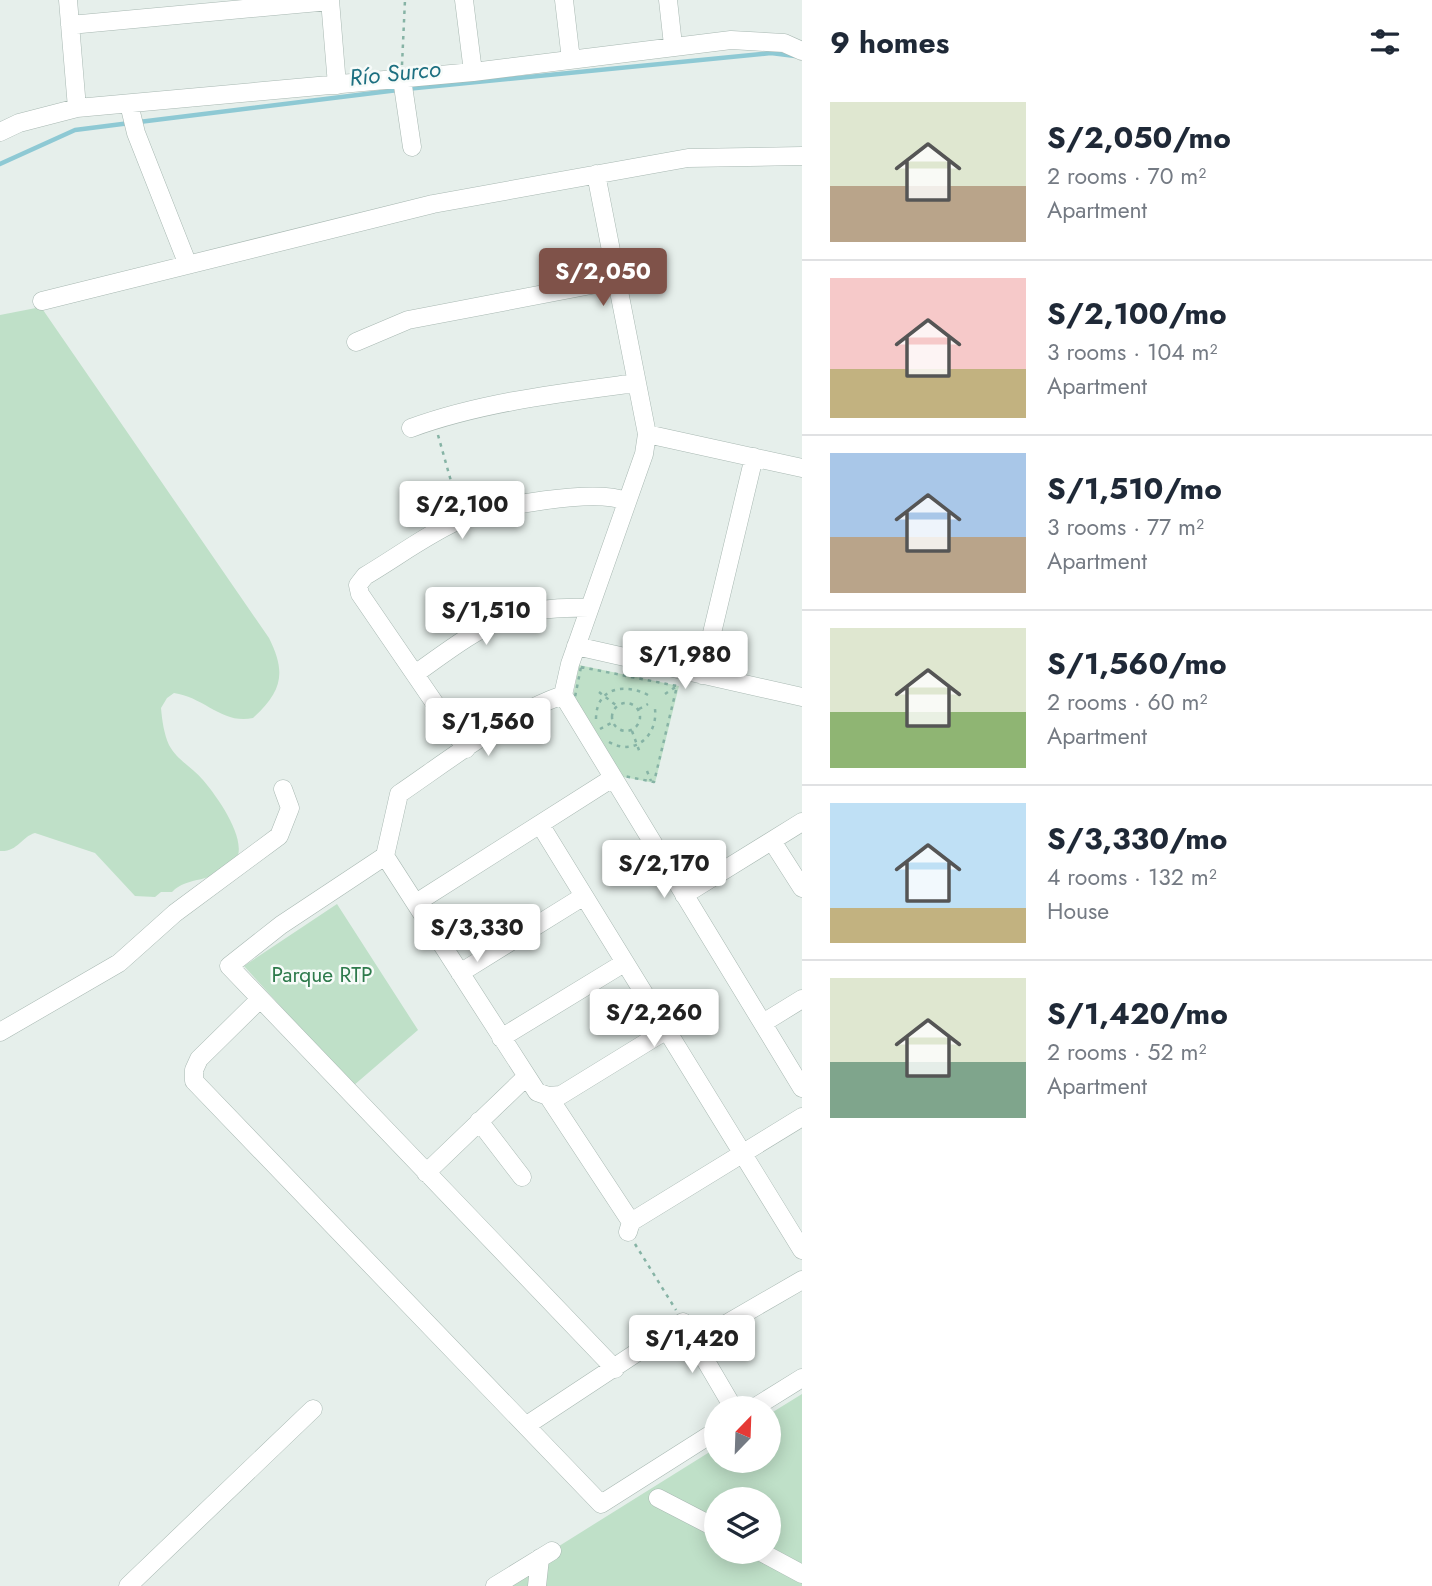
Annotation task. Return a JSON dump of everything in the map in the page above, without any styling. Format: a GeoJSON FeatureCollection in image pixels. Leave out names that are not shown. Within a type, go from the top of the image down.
{"type":"FeatureCollection","features":[{"type":"Feature","properties":{"kind":"street"},"geometry":{"type":"LineString","coordinates":[[68,0],[77,108]]}},
{"type":"Feature","properties":{"kind":"street"},"geometry":{"type":"LineString","coordinates":[[70,25],[330,0],[337,85]]}},
{"type":"Feature","properties":{"kind":"street"},"geometry":{"type":"LineString","coordinates":[[464,0],[473,72]]}},
{"type":"Feature","properties":{"kind":"street"},"geometry":{"type":"LineString","coordinates":[[564,0],[571,60]]}},
{"type":"Feature","properties":{"kind":"street"},"geometry":{"type":"LineString","coordinates":[[668,0],[673,45]]}},
{"type":"Feature","properties":{"kind":"street"},"geometry":{"type":"LineString","coordinates":[[0,132],[19,122],[77,108],[131,115],[337,85],[402,86],[473,72],[673,45],[731,40],[784,43],[802,51]]}},
{"type":"Feature","properties":{"kind":"street"},"geometry":{"type":"LineString","coordinates":[[402,86],[412,147]]}},
{"type":"Feature","properties":{"kind":"street"},"geometry":{"type":"LineString","coordinates":[[131,115],[188,265]]}},
{"type":"Feature","properties":{"kind":"street"},"geometry":{"type":"LineString","coordinates":[[42,301],[433,204],[688,158],[802,156]]}},
{"type":"Feature","properties":{"kind":"street"},"geometry":{"type":"LineString","coordinates":[[596,174],[648,434],[644,454],[576,646],[563,695],[611,779],[802,1088]]}},
{"type":"Feature","properties":{"kind":"street"},"geometry":{"type":"LineString","coordinates":[[356,342],[408,320],[617,280]]}},
{"type":"Feature","properties":{"kind":"street"},"geometry":{"type":"LineString","coordinates":[[411,428],[433,420],[537,397],[636,383]]}},
{"type":"Feature","properties":{"kind":"street"},"geometry":{"type":"LineString","coordinates":[[648,434],[802,468]]}},
{"type":"Feature","properties":{"kind":"street"},"geometry":{"type":"LineString","coordinates":[[702,675],[754,457]]}},
{"type":"Feature","properties":{"kind":"street"},"geometry":{"type":"LineString","coordinates":[[466,749],[360,594],[358,585],[365,576],[462,519],[564,499],[603,495],[626,501]]}},
{"type":"Feature","properties":{"kind":"street"},"geometry":{"type":"LineString","coordinates":[[415,674],[484,625],[515,612],[553,607],[589,608]]}},
{"type":"Feature","properties":{"kind":"street"},"geometry":{"type":"LineString","coordinates":[[576,646],[802,697]]}},
{"type":"Feature","properties":{"kind":"street"},"geometry":{"type":"LineString","coordinates":[[563,695],[545,701],[399,794],[385,856],[329,892],[229,966],[615,1369]]}},
{"type":"Feature","properties":{"kind":"street"},"geometry":{"type":"LineString","coordinates":[[416,903],[611,779]]}},
{"type":"Feature","properties":{"kind":"street"},"geometry":{"type":"LineString","coordinates":[[0,1032],[120,963],[174,913],[279,836],[290,808],[283,789]]}},
{"type":"Feature","properties":{"kind":"street"},"geometry":{"type":"LineString","coordinates":[[684,895],[802,822]]}},
{"type":"Feature","properties":{"kind":"street"},"geometry":{"type":"LineString","coordinates":[[541,826],[802,1250]]}},
{"type":"Feature","properties":{"kind":"street"},"geometry":{"type":"LineString","coordinates":[[772,841],[802,888]]}},
{"type":"Feature","properties":{"kind":"street"},"geometry":{"type":"LineString","coordinates":[[385,856],[537,1092],[548,1096],[561,1095],[665,1031]]}},
{"type":"Feature","properties":{"kind":"street"},"geometry":{"type":"LineString","coordinates":[[460,973],[584,896]]}},
{"type":"Feature","properties":{"kind":"street"},"geometry":{"type":"LineString","coordinates":[[501,1038],[624,963]]}},
{"type":"Feature","properties":{"kind":"street"},"geometry":{"type":"LineString","coordinates":[[260,999],[199,1059],[194,1070],[194,1081],[601,1504],[704,1439]]}},
{"type":"Feature","properties":{"kind":"street"},"geometry":{"type":"LineString","coordinates":[[763,1023],[802,999]]}},
{"type":"Feature","properties":{"kind":"street"},"geometry":{"type":"LineString","coordinates":[[426,1173],[526,1077]]}},
{"type":"Feature","properties":{"kind":"street"},"geometry":{"type":"LineString","coordinates":[[548,1096],[630,1227],[802,1117]]}},
{"type":"Feature","properties":{"kind":"street"},"geometry":{"type":"LineString","coordinates":[[479,1121],[522,1177]]}},
{"type":"Feature","properties":{"kind":"street"},"geometry":{"type":"LineString","coordinates":[[695,1342],[802,1280]]}},
{"type":"Feature","properties":{"kind":"street"},"geometry":{"type":"LineString","coordinates":[[527,1425],[683,1322],[726,1396]]}},
{"type":"Feature","properties":{"kind":"street"},"geometry":{"type":"LineString","coordinates":[[773,1396],[802,1378]]}},
{"type":"Feature","properties":{"kind":"street"},"geometry":{"type":"LineString","coordinates":[[128,1586],[313,1409]]}},
{"type":"Feature","properties":{"kind":"street"},"geometry":{"type":"LineString","coordinates":[[659,1498],[704,1522]]}},
{"type":"Feature","properties":{"kind":"street"},"geometry":{"type":"LineString","coordinates":[[495,1586],[546,1555],[537,1586]]}},
{"type":"Feature","properties":{"kind":"street"},"geometry":{"type":"LineString","coordinates":[[781,1563],[802,1574]]}},
{"type":"Feature","properties":{"kind":"path"},"geometry":{"type":"LineString","coordinates":[[402,86],[405,0]]}},
{"type":"Feature","properties":{"kind":"path"},"geometry":{"type":"LineString","coordinates":[[433,420],[462,519]]}},
{"type":"Feature","properties":{"kind":"path"},"geometry":{"type":"LineString","coordinates":[[652,782],[619,775],[578,708],[575,698],[578,679],[582,667],[677,686]]}},
{"type":"Feature","properties":{"kind":"path"},"geometry":{"type":"LineString","coordinates":[[665,694],[677,686]]}},
{"type":"Feature","properties":{"kind":"path"},"geometry":{"type":"LineString","coordinates":[[652,782],[677,686]]}},
{"type":"Feature","properties":{"kind":"path"},"geometry":{"type":"LineString","coordinates":[[599,731],[596,711],[604,696],[625,687],[648,695]]}},
{"type":"Feature","properties":{"kind":"path"},"geometry":{"type":"LineString","coordinates":[[599,692],[617,706]]}},
{"type":"Feature","properties":{"kind":"path"},"geometry":{"type":"LineString","coordinates":[[617,706],[629,703],[638,709],[641,720],[632,731]]}},
{"type":"Feature","properties":{"kind":"path"},"geometry":{"type":"LineString","coordinates":[[638,709],[648,704]]}},
{"type":"Feature","properties":{"kind":"path"},"geometry":{"type":"LineString","coordinates":[[617,706],[612,717],[615,726],[624,731],[632,731]]}},
{"type":"Feature","properties":{"kind":"path"},"geometry":{"type":"LineString","coordinates":[[605,739],[622,747],[637,745],[654,729],[655,709]]}},
{"type":"Feature","properties":{"kind":"path"},"geometry":{"type":"LineString","coordinates":[[632,731],[640,753]]}},
{"type":"Feature","properties":{"kind":"path"},"geometry":{"type":"LineString","coordinates":[[647,771],[652,782]]}},
{"type":"Feature","properties":{"kind":"path"},"geometry":{"type":"LineString","coordinates":[[630,1227],[683,1322]]}},
{"type":"Feature","properties":{"kind":"green space"},"geometry":{"type":"Polygon","coordinates":[[[41,307],[269,638],[278,661],[279,681],[276,690],[253,718],[232,718],[174,693],[161,708],[169,745],[216,797],[230,820],[239,845],[238,856],[226,870],[185,884],[172,892],[161,892],[155,897],[135,896],[95,853],[35,833],[15,847],[0,851],[0,315],[41,307]]]}},
{"type":"Feature","properties":{"kind":"green space"},"geometry":{"type":"Polygon","coordinates":[[[579,665],[679,686],[655,783],[618,776],[573,696],[579,665]]]}},
{"type":"Feature","properties":{"kind":"green space","name":"Parque RTP"},"geometry":{"type":"Polygon","coordinates":[[[337,904],[418,1030],[353,1086],[244,966],[337,904]]]}},
{"type":"Feature","properties":{"kind":"green space"},"geometry":{"type":"Polygon","coordinates":[[[802,1394],[802,1586],[495,1586],[704,1455],[704,1474],[780,1474],[781,1407],[802,1394]]]}},
{"type":"Feature","properties":{"kind":"waterway","name":"Río Surco"},"geometry":{"type":"LineString","coordinates":[[406,89],[771,53],[795,56]]}},
{"type":"Feature","properties":{"kind":"waterway","name":"Río Surco"},"geometry":{"type":"LineString","coordinates":[[139,122],[398,90]]}},
{"type":"Feature","properties":{"kind":"waterway","name":"Río Surco"},"geometry":{"type":"LineString","coordinates":[[0,164],[75,130],[130,123]]}}]}
